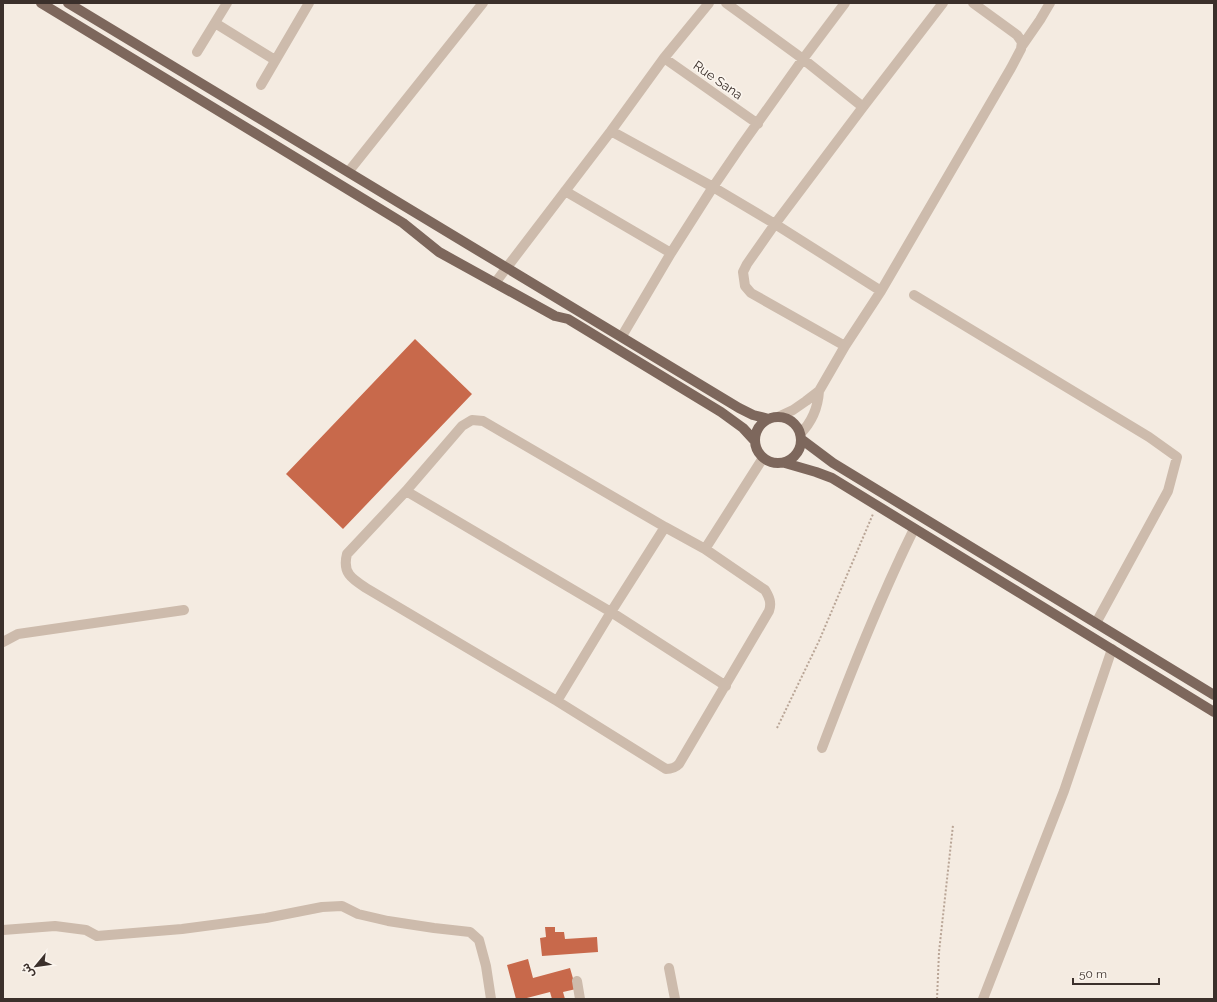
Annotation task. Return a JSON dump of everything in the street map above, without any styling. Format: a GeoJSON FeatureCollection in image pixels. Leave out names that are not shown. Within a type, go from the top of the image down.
{"type":"FeatureCollection","features":[{"type":"Feature","properties":{"kind":"main road"},"geometry":{"type":"LineString","coordinates":[[41,3],[403,223],[428,244],[445,255],[555,316],[568,319],[721,412],[743,428],[754,440],[757,450],[763,458],[773,463],[785,463],[832,478],[1214,712]]}},
{"type":"Feature","properties":{"kind":"main road"},"geometry":{"type":"LineString","coordinates":[[68,3],[746,411],[753,415],[783,418],[792,422],[796,426],[800,437],[799,449],[794,458],[785,463]]}},
{"type":"Feature","properties":{"kind":"main road"},"geometry":{"type":"LineString","coordinates":[[754,440],[760,425],[774,418]]}},
{"type":"Feature","properties":{"kind":"main road"},"geometry":{"type":"LineString","coordinates":[[800,437],[833,463],[1214,695]]}},
{"type":"Feature","properties":{"kind":"street"},"geometry":{"type":"LineString","coordinates":[[197,52],[228,3]]}},
{"type":"Feature","properties":{"kind":"street"},"geometry":{"type":"LineString","coordinates":[[261,85],[309,3]]}},
{"type":"Feature","properties":{"kind":"street"},"geometry":{"type":"LineString","coordinates":[[495,283],[611,131],[664,58],[709,3]]}},
{"type":"Feature","properties":{"kind":"street"},"geometry":{"type":"LineString","coordinates":[[726,3],[803,59],[863,106]]}},
{"type":"Feature","properties":{"kind":"street"},"geometry":{"type":"LineString","coordinates":[[622,336],[671,253],[713,187],[803,59],[846,3]]}},
{"type":"Feature","properties":{"kind":"street"},"geometry":{"type":"LineString","coordinates":[[845,346],[751,293],[746,286],[743,272],[775,224],[863,106],[943,3]]}},
{"type":"Feature","properties":{"kind":"street"},"geometry":{"type":"LineString","coordinates":[[973,3],[1017,35],[1022,42],[1022,46]]}},
{"type":"Feature","properties":{"kind":"street"},"geometry":{"type":"LineString","coordinates":[[774,418],[793,410],[819,391],[845,346],[881,291],[1011,68],[1022,46],[1050,3]]}},
{"type":"Feature","properties":{"kind":"street"},"geometry":{"type":"LineString","coordinates":[[348,171],[478,4]]}},
{"type":"Feature","properties":{"kind":"street"},"geometry":{"type":"LineString","coordinates":[[215,24],[275,60]]}},
{"type":"Feature","properties":{"kind":"street","name":"Rue Sana"},"geometry":{"type":"LineString","coordinates":[[664,58],[758,124]]}},
{"type":"Feature","properties":{"kind":"street"},"geometry":{"type":"LineString","coordinates":[[611,131],[713,187],[881,291]]}},
{"type":"Feature","properties":{"kind":"street"},"geometry":{"type":"LineString","coordinates":[[565,191],[671,253]]}},
{"type":"Feature","properties":{"kind":"street"},"geometry":{"type":"LineString","coordinates":[[914,295],[1149,437],[1176,458],[1168,492],[1096,623]]}},
{"type":"Feature","properties":{"kind":"street"},"geometry":{"type":"LineString","coordinates":[[800,437],[814,415],[818,403],[819,391]]}},
{"type":"Feature","properties":{"kind":"street"},"geometry":{"type":"LineString","coordinates":[[472,420],[483,422],[664,527],[705,549],[764,590],[770,600],[769,610],[726,686],[679,764],[670,769],[663,767],[557,701],[354,581],[349,576],[345,562],[347,554],[406,491],[462,426],[472,420]]}},
{"type":"Feature","properties":{"kind":"street"},"geometry":{"type":"LineString","coordinates":[[705,549],[763,458]]}},
{"type":"Feature","properties":{"kind":"street"},"geometry":{"type":"LineString","coordinates":[[406,491],[611,612],[726,686]]}},
{"type":"Feature","properties":{"kind":"street"},"geometry":{"type":"LineString","coordinates":[[557,701],[664,527]]}},
{"type":"Feature","properties":{"kind":"street"},"geometry":{"type":"LineString","coordinates":[[822,748],[853,668],[914,529]]}},
{"type":"Feature","properties":{"kind":"street"},"geometry":{"type":"LineString","coordinates":[[3,642],[18,634],[184,610]]}},
{"type":"Feature","properties":{"kind":"street"},"geometry":{"type":"LineString","coordinates":[[983,999],[1064,791],[1112,649]]}},
{"type":"Feature","properties":{"kind":"street"},"geometry":{"type":"LineString","coordinates":[[3,930],[55,926],[86,930],[97,936],[182,929],[266,918],[322,907],[342,906],[358,914],[388,921],[470,932],[479,940],[486,966],[491,999]]}},
{"type":"Feature","properties":{"kind":"street"},"geometry":{"type":"LineString","coordinates":[[669,968],[675,999]]}},
{"type":"Feature","properties":{"kind":"street"},"geometry":{"type":"LineString","coordinates":[[577,982],[580,999]]}},
{"type":"Feature","properties":{"kind":"path"},"geometry":{"type":"LineString","coordinates":[[777,728],[819,641],[876,506]]}},
{"type":"Feature","properties":{"kind":"path"},"geometry":{"type":"LineString","coordinates":[[937,999],[939,952],[953,825]]}},
{"type":"Feature","properties":{"kind":"building"},"geometry":{"type":"Polygon","coordinates":[[[415,339],[472,394],[343,529],[286,474],[415,339]]]}},
{"type":"Feature","properties":{"kind":"building"},"geometry":{"type":"Polygon","coordinates":[[[545,927],[555,927],[555,932],[564,932],[565,939],[597,937],[598,952],[542,956],[540,938],[546,937],[545,927]]]}},
{"type":"Feature","properties":{"kind":"building"},"geometry":{"type":"Polygon","coordinates":[[[528,959],[533,978],[570,968],[576,989],[563,992],[565,999],[552,999],[550,992],[523,999],[516,999],[507,965],[528,959]]]}}]}
